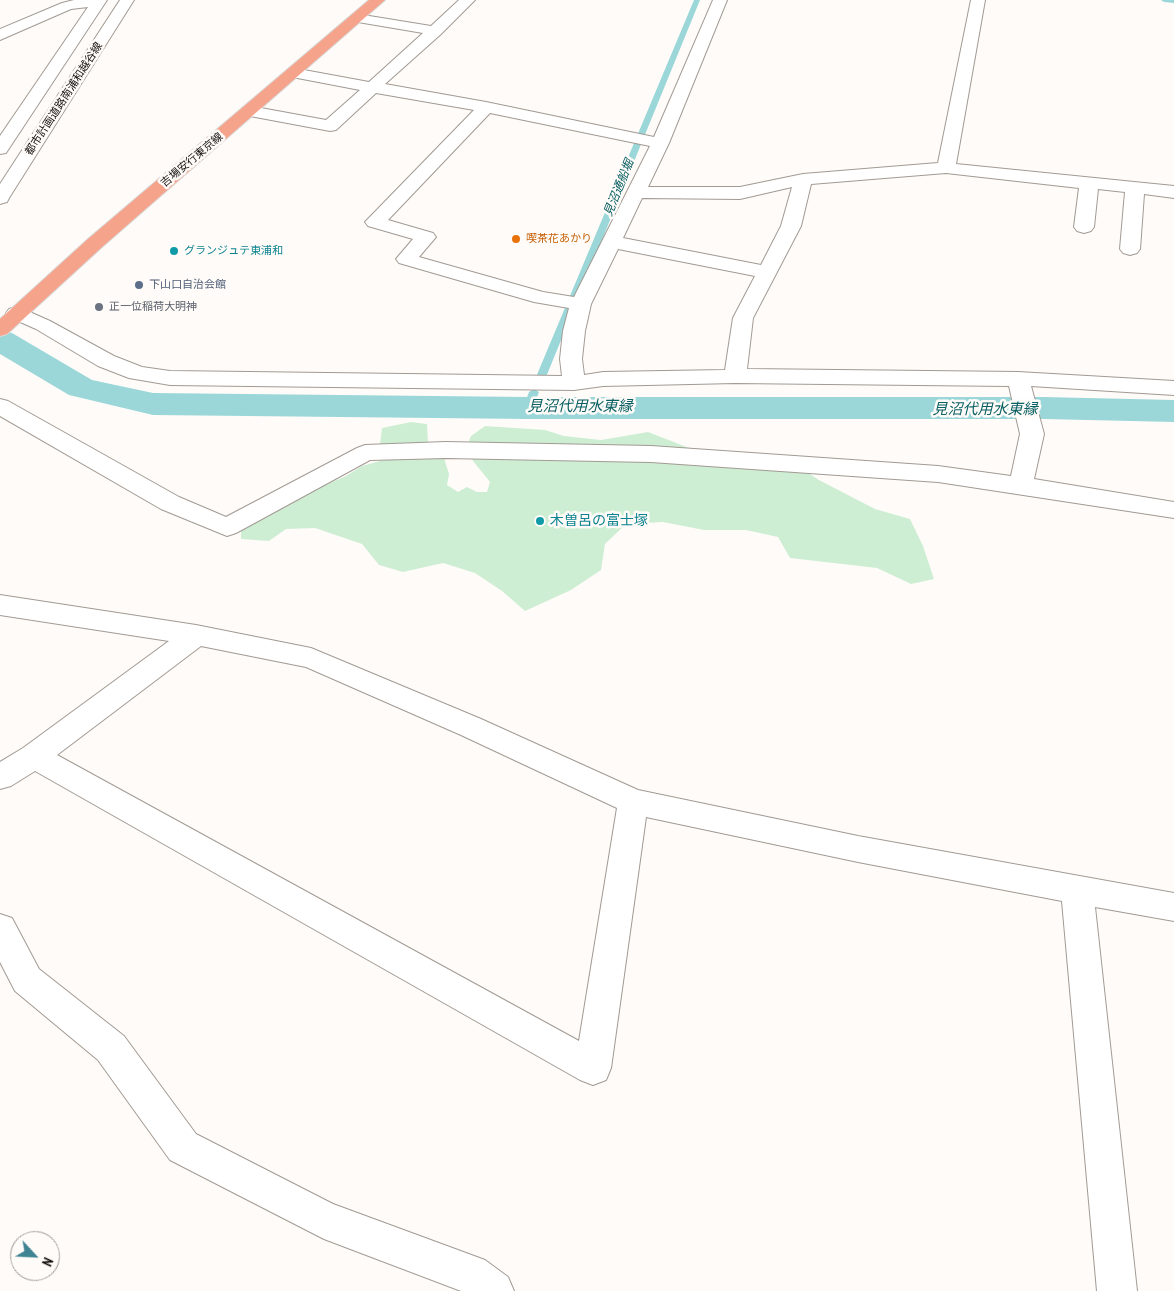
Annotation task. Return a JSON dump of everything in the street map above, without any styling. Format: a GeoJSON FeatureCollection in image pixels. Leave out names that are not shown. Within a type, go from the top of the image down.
{"type":"FeatureCollection","features":[{"type":"Feature","properties":{"kind":"main road","name":"吉場安行東京線"},"geometry":{"type":"LineString","coordinates":[[8,322],[378,0]]}},
{"type":"Feature","properties":{"kind":"street","name":"都市計画道路南浦和越谷線"},"geometry":{"type":"LineString","coordinates":[[0,198],[127,0]]}},
{"type":"Feature","properties":{"kind":"street"},"geometry":{"type":"LineString","coordinates":[[250,111],[330,126],[468,0]]}},
{"type":"Feature","properties":{"kind":"street"},"geometry":{"type":"LineString","coordinates":[[574,384],[571,359],[574,331],[581,304],[660,143],[720,0]]}},
{"type":"Feature","properties":{"kind":"street"},"geometry":{"type":"LineString","coordinates":[[946,168],[978,0]]}},
{"type":"Feature","properties":{"kind":"street","name":"都市計画道路南浦和越谷線"},"geometry":{"type":"LineString","coordinates":[[0,149],[100,1]]}},
{"type":"Feature","properties":{"kind":"street"},"geometry":{"type":"LineString","coordinates":[[0,35],[67,6],[100,1]]}},
{"type":"Feature","properties":{"kind":"street"},"geometry":{"type":"LineString","coordinates":[[357,18],[436,31]]}},
{"type":"Feature","properties":{"kind":"street"},"geometry":{"type":"LineString","coordinates":[[293,73],[486,107],[660,143]]}},
{"type":"Feature","properties":{"kind":"street"},"geometry":{"type":"LineString","coordinates":[[486,107],[375,222],[426,238],[406,259],[541,298],[581,304]]}},
{"type":"Feature","properties":{"kind":"street"},"geometry":{"type":"LineString","coordinates":[[636,192],[740,192],[803,179],[946,168],[1174,192]]}},
{"type":"Feature","properties":{"kind":"street"},"geometry":{"type":"LineString","coordinates":[[735,376],[743,318],[791,226],[803,179]]}},
{"type":"Feature","properties":{"kind":"street"},"geometry":{"type":"LineString","coordinates":[[1084,227],[1089,184]]}},
{"type":"Feature","properties":{"kind":"street"},"geometry":{"type":"LineString","coordinates":[[1130,248],[1136,188]]}},
{"type":"Feature","properties":{"kind":"street"},"geometry":{"type":"LineString","coordinates":[[612,242],[766,272]]}},
{"type":"Feature","properties":{"kind":"street"},"geometry":{"type":"LineString","coordinates":[[8,322],[43,325],[106,361],[137,373],[170,378],[574,384],[603,379],[735,376],[1019,386],[1174,388]]}},
{"type":"Feature","properties":{"kind":"street"},"geometry":{"type":"LineString","coordinates":[[1019,386],[1032,434],[1021,485]]}},
{"type":"Feature","properties":{"kind":"street"},"geometry":{"type":"LineString","coordinates":[[0,406],[170,503],[227,527],[365,453],[446,450],[651,454],[938,474],[1021,485],[1174,510]]}},
{"type":"Feature","properties":{"kind":"street"},"geometry":{"type":"LineString","coordinates":[[0,605],[196,635],[311,658],[471,727],[633,802],[858,849],[1174,907]]}},
{"type":"Feature","properties":{"kind":"street"},"geometry":{"type":"LineString","coordinates":[[0,777],[34,756],[196,635]]}},
{"type":"Feature","properties":{"kind":"street"},"geometry":{"type":"LineString","coordinates":[[34,756],[593,1068],[633,802]]}},
{"type":"Feature","properties":{"kind":"street"},"geometry":{"type":"LineString","coordinates":[[1077,889],[1116,1291]]}},
{"type":"Feature","properties":{"kind":"street"},"geometry":{"type":"LineString","coordinates":[[0,929],[27,980],[111,1048],[183,1147],[324,1220],[471,1274],[494,1291]]}},
{"type":"Feature","properties":{"kind":"green space"},"geometry":{"type":"Polygon","coordinates":[[[411,422],[427,424],[428,443],[441,448],[449,474],[447,485],[458,492],[467,487],[477,492],[487,492],[490,482],[465,451],[471,436],[485,426],[545,430],[564,436],[601,440],[648,432],[702,453],[781,455],[819,480],[875,509],[910,519],[923,546],[934,579],[911,584],[877,568],[790,558],[778,537],[746,530],[704,530],[663,522],[626,524],[605,544],[601,570],[571,590],[525,611],[502,591],[475,573],[443,563],[403,572],[379,565],[362,544],[315,528],[286,529],[269,541],[241,539],[241,527],[294,498],[346,476],[362,466],[394,457],[380,444],[382,428],[411,422]]]}},
{"type":"Feature","properties":{"kind":"waterway","name":"見沼通船堀"},"geometry":{"type":"LineString","coordinates":[[541,377],[697,0]]}},
{"type":"Feature","properties":{"kind":"waterway"},"geometry":{"type":"LineString","coordinates":[[1164,0],[1174,1]]}},
{"type":"Feature","properties":{"kind":"waterway","name":"見沼代用水東縁"},"geometry":{"type":"LineString","coordinates":[[0,340],[81,388],[153,404],[528,408],[1044,408],[1174,411]]}},
{"type":"Feature","properties":{"kind":"waterway","name":"見沼通船堀"},"geometry":{"type":"LineString","coordinates":[[528,408],[534,392]]}},
{"type":"Feature","properties":{"kind":"place","name":"喫茶花あかり"},"geometry":{"type":"Point","coordinates":[516,239]}},
{"type":"Feature","properties":{"kind":"place","name":"グランジュテ東浦和"},"geometry":{"type":"Point","coordinates":[174,251]}},
{"type":"Feature","properties":{"kind":"place","name":"下山口自治会館"},"geometry":{"type":"Point","coordinates":[139,285]}},
{"type":"Feature","properties":{"kind":"place","name":"正一位稲荷大明神"},"geometry":{"type":"Point","coordinates":[99,307]}},
{"type":"Feature","properties":{"kind":"place","name":"木曽呂の富士塚"},"geometry":{"type":"Point","coordinates":[540,521]}}]}
